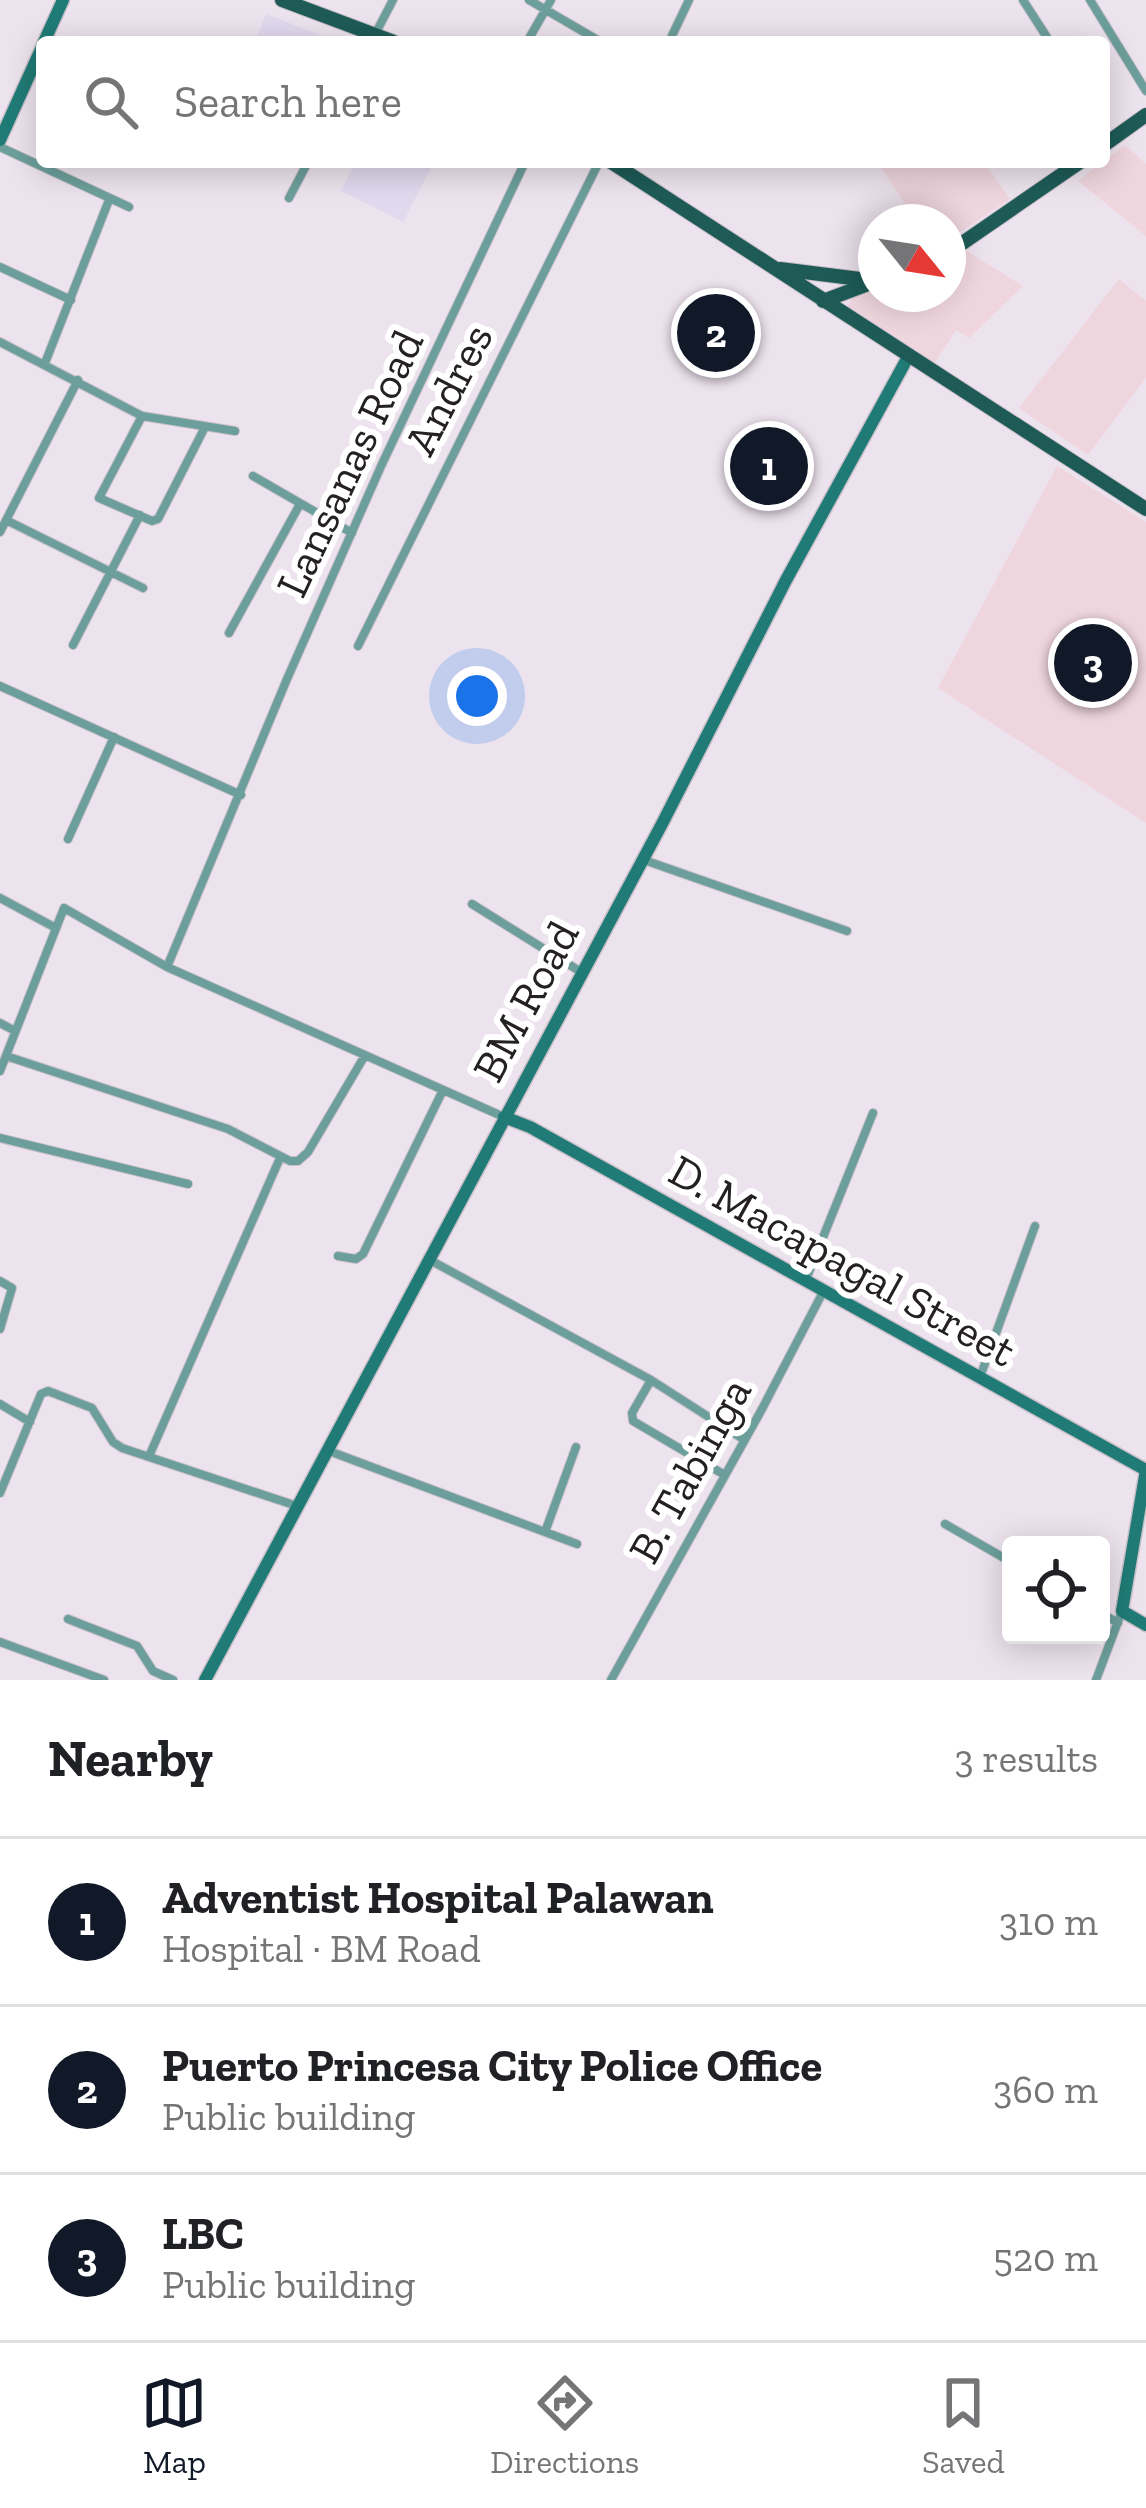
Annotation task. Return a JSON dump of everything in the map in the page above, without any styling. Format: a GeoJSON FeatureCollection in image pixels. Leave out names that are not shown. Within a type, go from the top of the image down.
{"type":"FeatureCollection","features":[{"type":"Feature","properties":{"kind":"main road"},"geometry":{"type":"LineString","coordinates":[[282,0],[305,4],[369,36]]}},
{"type":"Feature","properties":{"kind":"main road"},"geometry":{"type":"LineString","coordinates":[[1110,135],[1146,115]]}},
{"type":"Feature","properties":{"kind":"main road"},"geometry":{"type":"LineString","coordinates":[[622,168],[1146,509]]}},
{"type":"Feature","properties":{"kind":"main road"},"geometry":{"type":"LineString","coordinates":[[966,240],[1070,168]]}},
{"type":"Feature","properties":{"kind":"main road"},"geometry":{"type":"LineString","coordinates":[[775,268],[858,279]]}},
{"type":"Feature","properties":{"kind":"main road"},"geometry":{"type":"LineString","coordinates":[[823,301],[858,288]]}},
{"type":"Feature","properties":{"kind":"street"},"geometry":{"type":"LineString","coordinates":[[47,36],[63,0]]}},
{"type":"Feature","properties":{"kind":"street"},"geometry":{"type":"LineString","coordinates":[[374,36],[393,0]]}},
{"type":"Feature","properties":{"kind":"street"},"geometry":{"type":"LineString","coordinates":[[529,0],[548,5],[592,36]]}},
{"type":"Feature","properties":{"kind":"street"},"geometry":{"type":"LineString","coordinates":[[672,36],[688,0]]}},
{"type":"Feature","properties":{"kind":"street"},"geometry":{"type":"LineString","coordinates":[[1023,0],[1046,36]]}},
{"type":"Feature","properties":{"kind":"street"},"geometry":{"type":"LineString","coordinates":[[1090,0],[1146,91]]}},
{"type":"Feature","properties":{"kind":"street"},"geometry":{"type":"LineString","coordinates":[[530,36],[548,5]]}},
{"type":"Feature","properties":{"kind":"street"},"geometry":{"type":"LineString","coordinates":[[36,60],[0,143],[36,162]]}},
{"type":"Feature","properties":{"kind":"street"},"geometry":{"type":"LineString","coordinates":[[48,168],[129,207]]}},
{"type":"Feature","properties":{"kind":"street"},"geometry":{"type":"LineString","coordinates":[[290,199],[305,168]]}},
{"type":"Feature","properties":{"kind":"street","name":"Lansanas Road"},"geometry":{"type":"LineString","coordinates":[[166,967],[286,679],[522,168]]}},
{"type":"Feature","properties":{"kind":"street","name":"Andres"},"geometry":{"type":"LineString","coordinates":[[358,646],[596,168]]}},
{"type":"Feature","properties":{"kind":"street"},"geometry":{"type":"LineString","coordinates":[[45,363],[109,200]]}},
{"type":"Feature","properties":{"kind":"street"},"geometry":{"type":"LineString","coordinates":[[0,267],[71,300]]}},
{"type":"Feature","properties":{"kind":"street"},"geometry":{"type":"LineString","coordinates":[[0,342],[142,416],[235,431]]}},
{"type":"Feature","properties":{"kind":"street","name":"BM Road"},"geometry":{"type":"LineString","coordinates":[[205,1680],[908,356]]}},
{"type":"Feature","properties":{"kind":"street"},"geometry":{"type":"LineString","coordinates":[[0,532],[5,514],[78,380]]}},
{"type":"Feature","properties":{"kind":"street"},"geometry":{"type":"LineString","coordinates":[[142,416],[99,496],[158,519],[204,428]]}},
{"type":"Feature","properties":{"kind":"street"},"geometry":{"type":"LineString","coordinates":[[253,476],[352,533]]}},
{"type":"Feature","properties":{"kind":"street"},"geometry":{"type":"LineString","coordinates":[[229,634],[300,504]]}},
{"type":"Feature","properties":{"kind":"street"},"geometry":{"type":"LineString","coordinates":[[5,514],[142,588]]}},
{"type":"Feature","properties":{"kind":"street"},"geometry":{"type":"LineString","coordinates":[[73,645],[140,515]]}},
{"type":"Feature","properties":{"kind":"street"},"geometry":{"type":"LineString","coordinates":[[0,686],[241,795]]}},
{"type":"Feature","properties":{"kind":"street"},"geometry":{"type":"LineString","coordinates":[[68,839],[114,737]]}},
{"type":"Feature","properties":{"kind":"street"},"geometry":{"type":"LineString","coordinates":[[642,859],[847,931]]}},
{"type":"Feature","properties":{"kind":"street"},"geometry":{"type":"LineString","coordinates":[[0,898],[54,927]]}},
{"type":"Feature","properties":{"kind":"street"},"geometry":{"type":"LineString","coordinates":[[472,904],[580,972]]}},
{"type":"Feature","properties":{"kind":"street"},"geometry":{"type":"LineString","coordinates":[[0,1071],[64,908],[166,967],[504,1117]]}},
{"type":"Feature","properties":{"kind":"street"},"geometry":{"type":"LineString","coordinates":[[0,1023],[15,1030]]}},
{"type":"Feature","properties":{"kind":"street"},"geometry":{"type":"LineString","coordinates":[[6,1056],[228,1130],[280,1158],[304,1158],[364,1057]]}},
{"type":"Feature","properties":{"kind":"street"},"geometry":{"type":"LineString","coordinates":[[338,1256],[363,1255],[443,1090]]}},
{"type":"Feature","properties":{"kind":"street"},"geometry":{"type":"LineString","coordinates":[[805,1282],[873,1113]]}},
{"type":"Feature","properties":{"kind":"street","name":"D. Macapagal Street"},"geometry":{"type":"LineString","coordinates":[[504,1117],[530,1127],[1146,1469]]}},
{"type":"Feature","properties":{"kind":"street"},"geometry":{"type":"LineString","coordinates":[[0,1138],[188,1184]]}},
{"type":"Feature","properties":{"kind":"street"},"geometry":{"type":"LineString","coordinates":[[150,1454],[280,1158]]}},
{"type":"Feature","properties":{"kind":"street"},"geometry":{"type":"LineString","coordinates":[[980,1379],[1034,1226]]}},
{"type":"Feature","properties":{"kind":"street"},"geometry":{"type":"LineString","coordinates":[[426,1258],[650,1380],[743,1439]]}},
{"type":"Feature","properties":{"kind":"street"},"geometry":{"type":"LineString","coordinates":[[0,1280],[12,1288],[0,1329]]}},
{"type":"Feature","properties":{"kind":"street","name":"B. Tabinga"},"geometry":{"type":"LineString","coordinates":[[611,1680],[823,1292]]}},
{"type":"Feature","properties":{"kind":"street"},"geometry":{"type":"LineString","coordinates":[[650,1380],[632,1413],[633,1420],[724,1474]]}},
{"type":"Feature","properties":{"kind":"street"},"geometry":{"type":"LineString","coordinates":[[0,1493],[41,1394],[48,1390],[92,1408],[117,1445],[297,1506]]}},
{"type":"Feature","properties":{"kind":"street"},"geometry":{"type":"LineString","coordinates":[[0,1404],[30,1422]]}},
{"type":"Feature","properties":{"kind":"street"},"geometry":{"type":"LineString","coordinates":[[545,1532],[576,1448]]}},
{"type":"Feature","properties":{"kind":"street"},"geometry":{"type":"LineString","coordinates":[[327,1450],[578,1544]]}},
{"type":"Feature","properties":{"kind":"street"},"geometry":{"type":"LineString","coordinates":[[1096,1680],[1120,1617],[1141,1530],[1146,1469]]}},
{"type":"Feature","properties":{"kind":"street"},"geometry":{"type":"LineString","coordinates":[[945,1524],[1002,1557]]}},
{"type":"Feature","properties":{"kind":"street"},"geometry":{"type":"LineString","coordinates":[[1110,1615],[1146,1625]]}},
{"type":"Feature","properties":{"kind":"street"},"geometry":{"type":"LineString","coordinates":[[68,1619],[137,1646],[153,1671],[173,1680]]}},
{"type":"Feature","properties":{"kind":"street"},"geometry":{"type":"LineString","coordinates":[[0,1642],[104,1680]]}},
{"type":"Feature","properties":{"kind":"shaded area"},"geometry":{"type":"Polygon","coordinates":[[[266,14],[323,36],[257,36],[266,14]]]}},
{"type":"Feature","properties":{"kind":"shaded area"},"geometry":{"type":"Polygon","coordinates":[[[1125,145],[1146,164],[1146,236],[1078,181],[1095,168],[1110,168],[1110,156],[1125,145]]]}},
{"type":"Feature","properties":{"kind":"shaded area"},"geometry":{"type":"Polygon","coordinates":[[[353,168],[431,168],[403,222],[341,191],[353,168]]]}},
{"type":"Feature","properties":{"kind":"shaded area"},"geometry":{"type":"Polygon","coordinates":[[[881,168],[988,168],[1010,199],[966,228],[966,204],[905,204],[881,168]]]}},
{"type":"Feature","properties":{"kind":"shaded area"},"geometry":{"type":"Polygon","coordinates":[[[966,251],[1023,286],[969,338],[956,330],[934,364],[846,309],[858,296],[858,312],[966,312],[966,251]]]}},
{"type":"Feature","properties":{"kind":"shaded area"},"geometry":{"type":"Polygon","coordinates":[[[1119,279],[1146,301],[1146,378],[1088,455],[1019,408],[1119,279]]]}},
{"type":"Feature","properties":{"kind":"shaded area"},"geometry":{"type":"Polygon","coordinates":[[[1057,466],[1146,522],[1146,823],[938,688],[1057,466]]]}},
{"type":"Feature","properties":{"kind":"place","name":"Puerto Princesa City Police Office"},"geometry":{"type":"Point","coordinates":[716,333]}},
{"type":"Feature","properties":{"kind":"place","name":"Adventist Hospital Palawan"},"geometry":{"type":"Point","coordinates":[769,466]}},
{"type":"Feature","properties":{"kind":"place","name":"LBC"},"geometry":{"type":"Point","coordinates":[1093,663]}}]}
